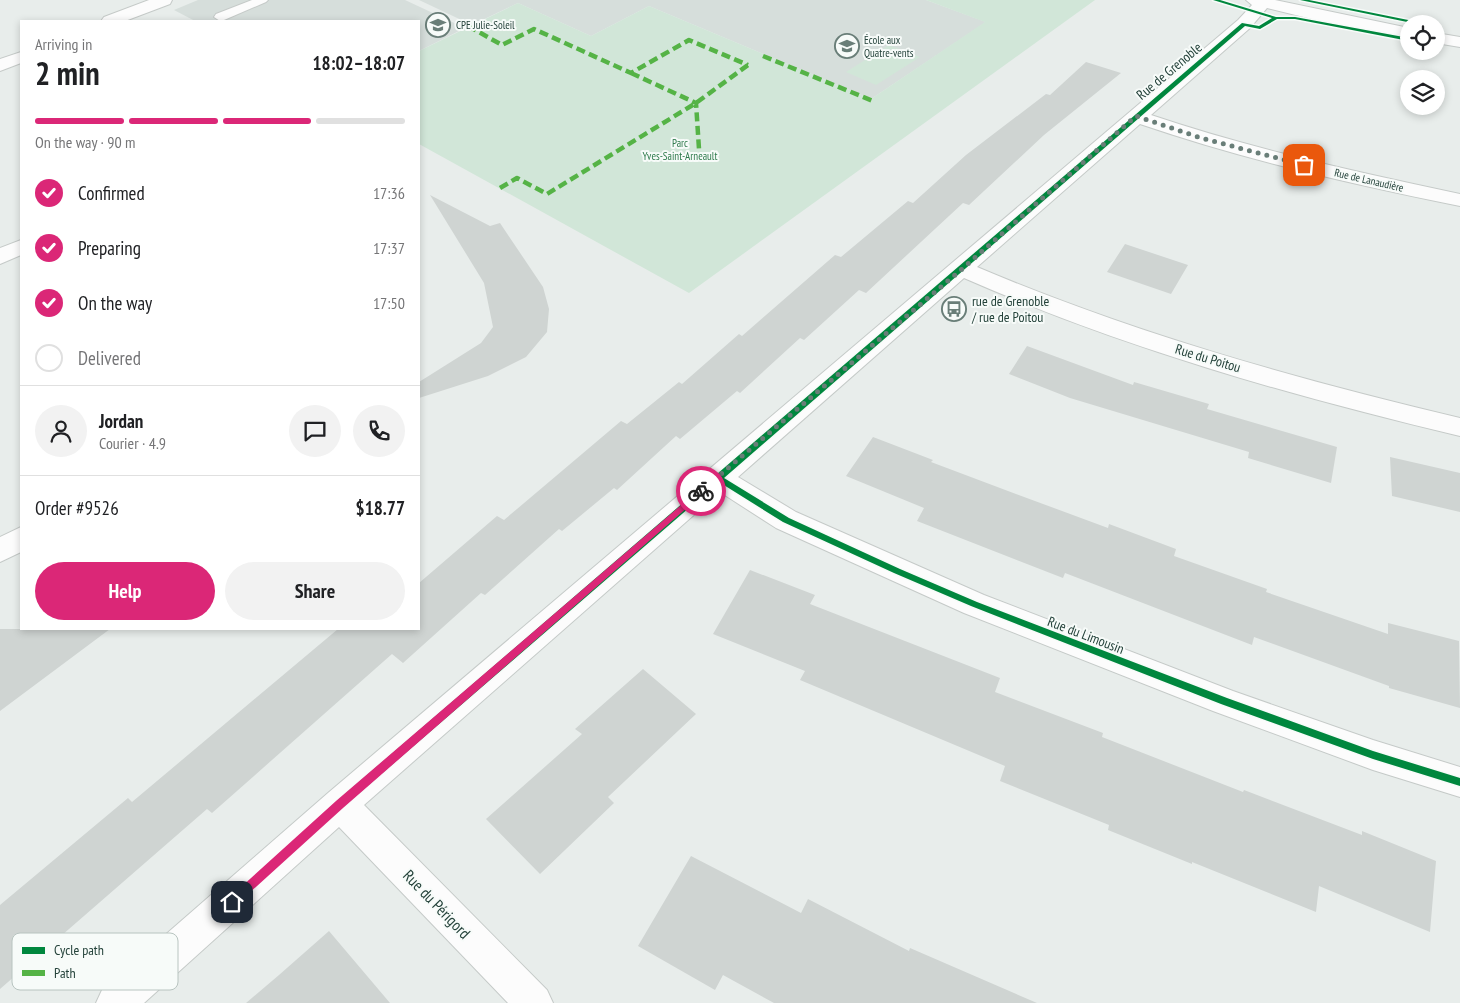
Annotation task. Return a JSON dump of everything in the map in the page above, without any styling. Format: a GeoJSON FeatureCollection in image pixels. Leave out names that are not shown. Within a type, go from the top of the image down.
{"type":"FeatureCollection","features":[{"type":"Feature","properties":{"kind":"street"},"geometry":{"type":"LineString","coordinates":[[113,20],[164,0]]}},
{"type":"Feature","properties":{"kind":"street"},"geometry":{"type":"LineString","coordinates":[[1258,1],[1400,31]]}},
{"type":"Feature","properties":{"kind":"street","name":"Rue de Grenoble"},"geometry":{"type":"LineString","coordinates":[[178,949],[262,876],[340,804],[717,477],[962,269],[1244,24],[1256,12],[1258,1]]}},
{"type":"Feature","properties":{"kind":"street"},"geometry":{"type":"LineString","coordinates":[[1445,40],[1460,42]]}},
{"type":"Feature","properties":{"kind":"street"},"geometry":{"type":"LineString","coordinates":[[0,65],[20,57]]}},
{"type":"Feature","properties":{"kind":"street","name":"Rue de Lanaudière"},"geometry":{"type":"LineString","coordinates":[[1136,116],[1184,133],[1246,151],[1460,200]]}},
{"type":"Feature","properties":{"kind":"street"},"geometry":{"type":"LineString","coordinates":[[0,257],[20,247]]}},
{"type":"Feature","properties":{"kind":"street","name":"Rue du Poitou"},"geometry":{"type":"LineString","coordinates":[[962,269],[1034,300],[1149,340],[1309,388],[1460,427]]}},
{"type":"Feature","properties":{"kind":"street","name":"Rue du Limousin"},"geometry":{"type":"LineString","coordinates":[[717,477],[786,520],[983,608],[1233,705],[1374,755],[1460,782]]}},
{"type":"Feature","properties":{"kind":"street"},"geometry":{"type":"LineString","coordinates":[[0,551],[20,539]]}},
{"type":"Feature","properties":{"kind":"street","name":"Rue du Périgord"},"geometry":{"type":"LineString","coordinates":[[340,804],[534,1003]]}},
{"type":"Feature","properties":{"kind":"street","name":"Rue de Grenoble"},"geometry":{"type":"LineString","coordinates":[[115,1003],[130,990]]}},
{"type":"Feature","properties":{"kind":"lane"},"geometry":{"type":"LineString","coordinates":[[220,18],[262,0]]}},
{"type":"Feature","properties":{"kind":"shaded area","name":"CPE Julie-Soleil"},"geometry":{"type":"Polygon","coordinates":[[[198,0],[405,0],[465,28],[420,50],[420,20],[193,20],[174,10],[198,0]]]}},
{"type":"Feature","properties":{"kind":"shaded area","name":"École aux Quatre-vents"},"geometry":{"type":"Polygon","coordinates":[[[419,0],[926,0],[986,22],[871,99],[649,6],[591,36],[518,3],[472,25],[419,0]]]}},
{"type":"Feature","properties":{"kind":"green space","name":"Parc Yves-Saint-Arneault"},"geometry":{"type":"Polygon","coordinates":[[[926,0],[1095,0],[689,293],[420,145],[420,51],[518,3],[591,36],[649,6],[871,99],[985,22],[926,0]]]}},
{"type":"Feature","properties":{"kind":"green space"},"geometry":{"type":"Polygon","coordinates":[[[889,45],[920,57],[876,85],[846,72],[889,45]]]}},
{"type":"Feature","properties":{"kind":"building"},"geometry":{"type":"Polygon","coordinates":[[[1086,62],[1121,73],[1044,135],[969,205],[963,203],[866,293],[859,290],[804,340],[800,338],[740,393],[737,391],[680,439],[676,436],[617,490],[614,488],[562,531],[559,529],[485,595],[481,593],[403,663],[392,654],[212,813],[207,809],[64,933],[12,933],[12,979],[0,989],[0,905],[128,798],[132,802],[337,630],[420,630],[420,582],[497,516],[504,520],[621,421],[627,424],[679,382],[682,384],[739,334],[742,336],[835,255],[841,257],[908,201],[913,203],[966,155],[1046,94],[1050,95],[1086,62]]]}},
{"type":"Feature","properties":{"kind":"building"},"geometry":{"type":"Polygon","coordinates":[[[430,195],[490,226],[500,223],[543,287],[549,309],[547,332],[526,357],[488,376],[420,398],[420,381],[481,343],[493,327],[484,283],[430,195]]]}},
{"type":"Feature","properties":{"kind":"building"},"geometry":{"type":"Polygon","coordinates":[[[1125,244],[1188,265],[1171,294],[1107,272],[1125,244]]]}},
{"type":"Feature","properties":{"kind":"building"},"geometry":{"type":"Polygon","coordinates":[[[1027,346],[1133,385],[1134,382],[1209,404],[1207,409],[1337,447],[1331,483],[1248,458],[1249,452],[1070,398],[1009,374],[1027,346]]]}},
{"type":"Feature","properties":{"kind":"building"},"geometry":{"type":"Polygon","coordinates":[[[873,437],[933,460],[931,462],[1108,528],[1109,524],[1176,549],[1174,556],[1267,589],[1266,592],[1388,634],[1388,623],[1459,641],[1460,708],[1389,688],[1389,686],[1254,637],[1252,645],[1065,573],[1063,578],[917,521],[924,508],[846,476],[873,437]]]}},
{"type":"Feature","properties":{"kind":"building"},"geometry":{"type":"Polygon","coordinates":[[[1390,457],[1460,473],[1460,512],[1392,496],[1390,457]]]}},
{"type":"Feature","properties":{"kind":"building"},"geometry":{"type":"Polygon","coordinates":[[[750,570],[815,595],[810,604],[1000,678],[995,692],[1103,733],[1102,737],[1243,792],[1244,790],[1362,835],[1362,831],[1436,861],[1430,932],[1319,886],[1316,912],[1108,830],[1109,825],[1000,781],[1005,766],[800,680],[805,671],[713,634],[750,570]]]}},
{"type":"Feature","properties":{"kind":"building"},"geometry":{"type":"Polygon","coordinates":[[[0,629],[109,630],[0,711],[0,629]]]}},
{"type":"Feature","properties":{"kind":"building"},"geometry":{"type":"Polygon","coordinates":[[[643,669],[696,714],[608,797],[614,803],[540,874],[486,819],[582,734],[575,729],[643,669]]]}},
{"type":"Feature","properties":{"kind":"building"},"geometry":{"type":"Polygon","coordinates":[[[691,856],[801,913],[808,899],[909,951],[910,948],[1037,1003],[774,1003],[723,975],[715,990],[638,946],[691,856]]]}},
{"type":"Feature","properties":{"kind":"building"},"geometry":{"type":"Polygon","coordinates":[[[329,931],[390,1003],[246,1003],[279,975],[329,931]]]}},
{"type":"Feature","properties":{"kind":"marked path"},"geometry":{"type":"LineString","coordinates":[[468,26],[502,45],[534,29],[631,73],[689,40],[748,65]]}},
{"type":"Feature","properties":{"kind":"marked path"},"geometry":{"type":"LineString","coordinates":[[763,56],[873,101]]}},
{"type":"Feature","properties":{"kind":"marked path"},"geometry":{"type":"LineString","coordinates":[[500,188],[517,178],[547,194],[696,103],[748,65]]}},
{"type":"Feature","properties":{"kind":"marked path"},"geometry":{"type":"LineString","coordinates":[[631,73],[696,103],[699,149]]}},
{"type":"Feature","properties":{"kind":"cycle path"},"geometry":{"type":"LineString","coordinates":[[1215,0],[1276,18]]}},
{"type":"Feature","properties":{"kind":"cycle path"},"geometry":{"type":"LineString","coordinates":[[1302,0],[1400,19]]}},
{"type":"Feature","properties":{"kind":"cycle path"},"geometry":{"type":"LineString","coordinates":[[340,804],[1244,24],[1260,28],[1276,18],[1295,18],[1400,38]]}},
{"type":"Feature","properties":{"kind":"cycle path"},"geometry":{"type":"LineString","coordinates":[[717,477],[786,520],[974,604],[1224,701],[1373,755],[1460,782]]}},
{"type":"Feature","properties":{"kind":"way so far"},"geometry":{"type":"LineString","coordinates":[[701,491],[962,269],[1136,116],[1201,138],[1304,165]]}},
{"type":"Feature","properties":{"kind":"place","name":"CPE Julie-Soleil"},"geometry":{"type":"Point","coordinates":[438,25]}},
{"type":"Feature","properties":{"kind":"place","name":"École aux Quatre-vents"},"geometry":{"type":"Point","coordinates":[847,46]}},
{"type":"Feature","properties":{"kind":"place","name":"rue de Grenoble / rue de Poitou"},"geometry":{"type":"Point","coordinates":[954,309]}},
{"type":"Feature","properties":{"kind":"route"},"geometry":{"type":"LineString","coordinates":[[232,902],[340,804],[701,491]]}}]}
